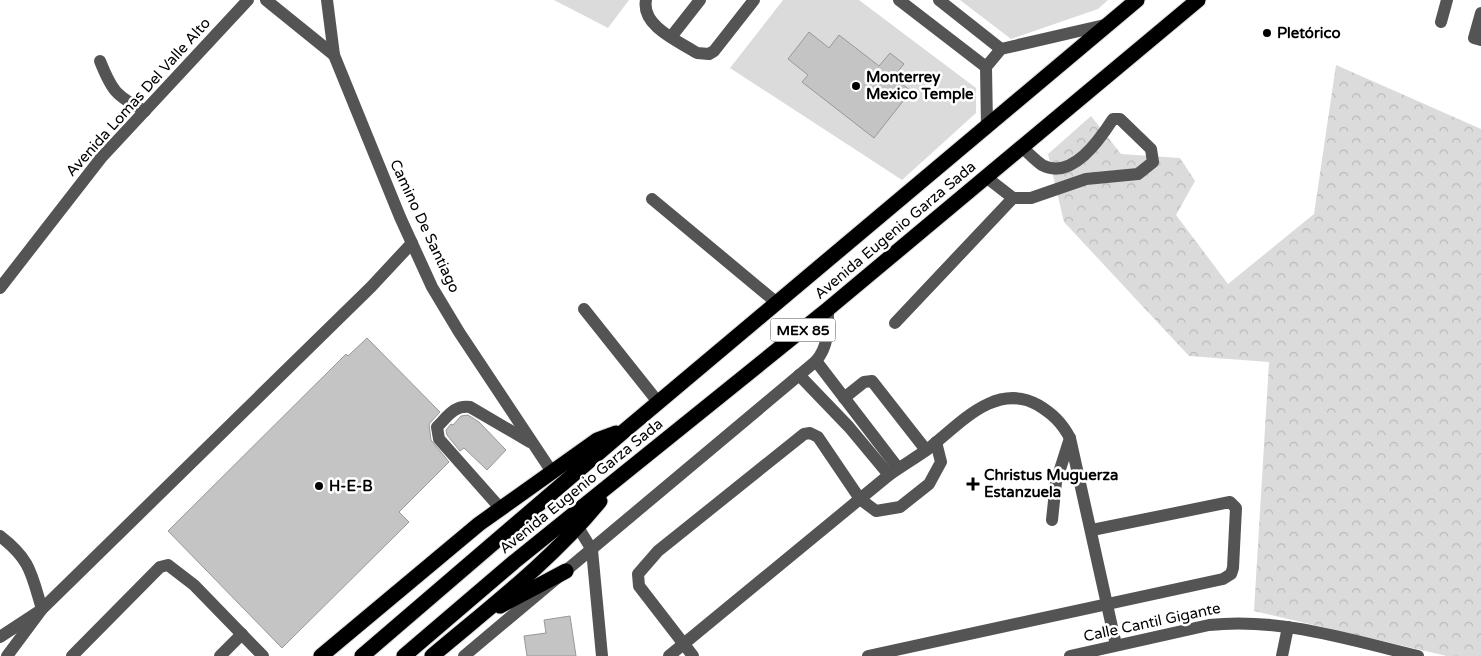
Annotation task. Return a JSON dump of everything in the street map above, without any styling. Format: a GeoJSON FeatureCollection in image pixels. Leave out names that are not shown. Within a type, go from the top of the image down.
{"type":"FeatureCollection","features":[{"type":"Feature","properties":{"kind":"highway","name":"Avenida Eugenio Garza Sada"},"geometry":{"type":"LineString","coordinates":[[362,656],[658,402],[1137,0]]}},
{"type":"Feature","properties":{"kind":"highway","name":"Avenida Eugenio Garza Sada"},"geometry":{"type":"LineString","coordinates":[[404,656],[620,477],[828,309],[1198,0]]}},
{"type":"Feature","properties":{"kind":"highway"},"geometry":{"type":"LineString","coordinates":[[321,656],[501,509],[604,436],[623,432]]}},
{"type":"Feature","properties":{"kind":"highway"},"geometry":{"type":"LineString","coordinates":[[432,656],[546,559],[578,527],[620,477]]}},
{"type":"Feature","properties":{"kind":"highway"},"geometry":{"type":"LineString","coordinates":[[472,622],[566,571]]}},
{"type":"Feature","properties":{"kind":"street","name":"Avenida Lomas Del Valle Alto"},"geometry":{"type":"LineString","coordinates":[[0,288],[101,158],[248,0]]}},
{"type":"Feature","properties":{"kind":"street"},"geometry":{"type":"LineString","coordinates":[[266,0],[334,55]]}},
{"type":"Feature","properties":{"kind":"street","name":"Camino De Santiago"},"geometry":{"type":"LineString","coordinates":[[326,0],[334,55],[432,287],[454,324],[552,472]]}},
{"type":"Feature","properties":{"kind":"street"},"geometry":{"type":"LineString","coordinates":[[646,0],[646,15],[650,21],[697,53],[709,54],[714,51],[754,0]]}},
{"type":"Feature","properties":{"kind":"street"},"geometry":{"type":"LineString","coordinates":[[671,37],[700,0]]}},
{"type":"Feature","properties":{"kind":"street"},"geometry":{"type":"LineString","coordinates":[[899,0],[986,67]]}},
{"type":"Feature","properties":{"kind":"street"},"geometry":{"type":"LineString","coordinates":[[939,0],[1000,49]]}},
{"type":"Feature","properties":{"kind":"street"},"geometry":{"type":"LineString","coordinates":[[1440,22],[1447,0]]}},
{"type":"Feature","properties":{"kind":"street"},"geometry":{"type":"LineString","coordinates":[[1481,12],[1474,38],[1481,40]]}},
{"type":"Feature","properties":{"kind":"street"},"geometry":{"type":"LineString","coordinates":[[987,126],[986,67],[1000,49],[1109,24]]}},
{"type":"Feature","properties":{"kind":"street"},"geometry":{"type":"LineString","coordinates":[[100,61],[110,86],[123,100],[145,111]]}},
{"type":"Feature","properties":{"kind":"street"},"geometry":{"type":"LineString","coordinates":[[986,177],[1014,198],[1031,198],[1059,190],[1086,179],[1138,174],[1153,162],[1152,149],[1120,119],[1114,119],[1087,154],[1066,166],[1055,168],[1044,166],[1022,147]]}},
{"type":"Feature","properties":{"kind":"street"},"geometry":{"type":"LineString","coordinates":[[1055,168],[1059,190]]}},
{"type":"Feature","properties":{"kind":"street"},"geometry":{"type":"LineString","coordinates":[[895,323],[1014,198]]}},
{"type":"Feature","properties":{"kind":"street"},"geometry":{"type":"LineString","coordinates":[[652,199],[777,303]]}},
{"type":"Feature","properties":{"kind":"street"},"geometry":{"type":"LineString","coordinates":[[7,656],[42,609],[371,287],[412,243]]}},
{"type":"Feature","properties":{"kind":"street"},"geometry":{"type":"LineString","coordinates":[[584,309],[658,402]]}},
{"type":"Feature","properties":{"kind":"street"},"geometry":{"type":"LineString","coordinates":[[464,656],[816,361],[821,355],[827,338],[828,309]]}},
{"type":"Feature","properties":{"kind":"street"},"geometry":{"type":"LineString","coordinates":[[816,361],[844,398],[894,472]]}},
{"type":"Feature","properties":{"kind":"street"},"geometry":{"type":"LineString","coordinates":[[799,375],[894,472]]}},
{"type":"Feature","properties":{"kind":"street"},"geometry":{"type":"LineString","coordinates":[[693,656],[644,593],[637,580],[638,574],[658,551],[804,434],[810,433],[818,437],[860,499],[876,511],[900,507],[929,484],[941,462],[931,446],[872,381],[864,382],[844,398]]}},
{"type":"Feature","properties":{"kind":"street"},"geometry":{"type":"LineString","coordinates":[[669,656],[860,499],[978,408],[996,400],[1016,398],[1032,402],[1053,414],[1070,438],[1092,530],[1116,645]]}},
{"type":"Feature","properties":{"kind":"street"},"geometry":{"type":"LineString","coordinates":[[501,509],[439,438],[437,428],[455,408],[460,406],[470,407],[532,444]]}},
{"type":"Feature","properties":{"kind":"street"},"geometry":{"type":"LineString","coordinates":[[1052,520],[1056,482],[1070,438]]}},
{"type":"Feature","properties":{"kind":"street"},"geometry":{"type":"LineString","coordinates":[[871,656],[1227,578],[1233,568],[1235,504],[1224,502],[1092,530]]}},
{"type":"Feature","properties":{"kind":"street"},"geometry":{"type":"LineString","coordinates":[[578,527],[592,550],[602,656]]}},
{"type":"Feature","properties":{"kind":"street"},"geometry":{"type":"LineString","coordinates":[[0,536],[23,556],[28,565],[42,609]]}},
{"type":"Feature","properties":{"kind":"street"},"geometry":{"type":"LineString","coordinates":[[72,656],[164,565],[174,567],[194,585],[262,656]]}},
{"type":"Feature","properties":{"kind":"street"},"geometry":{"type":"LineString","coordinates":[[0,637],[42,609]]}},
{"type":"Feature","properties":{"kind":"street","name":"Calle Cantil Gigante"},"geometry":{"type":"LineString","coordinates":[[1070,656],[1229,623],[1288,627],[1418,656]]}},
{"type":"Feature","properties":{"kind":"street"},"geometry":{"type":"LineString","coordinates":[[1282,656],[1288,627]]}},
{"type":"Feature","properties":{"kind":"street"},"geometry":{"type":"LineString","coordinates":[[220,656],[242,634]]}},
{"type":"Feature","properties":{"kind":"green space"},"geometry":{"type":"Polygon","coordinates":[[[554,0],[629,0],[608,28],[554,0]]]}},
{"type":"Feature","properties":{"kind":"green space"},"geometry":{"type":"Polygon","coordinates":[[[783,0],[859,0],[976,88],[976,113],[902,180],[730,68],[783,0]]]}},
{"type":"Feature","properties":{"kind":"green space"},"geometry":{"type":"Polygon","coordinates":[[[960,0],[1108,0],[1098,9],[1011,39],[960,0]]]}},
{"type":"Feature","properties":{"kind":"green space"},"geometry":{"type":"Polygon","coordinates":[[[1336,65],[1481,129],[1481,656],[1447,656],[1254,611],[1269,362],[1189,356],[1064,222],[1048,154],[1091,116],[1121,154],[1180,158],[1195,181],[1176,215],[1228,284],[1314,214],[1336,65]]]}},
{"type":"Feature","properties":{"kind":"building","name":"Monterrey Mexico Temple"},"geometry":{"type":"Polygon","coordinates":[[[809,32],[829,48],[839,35],[879,66],[890,53],[904,64],[893,77],[911,91],[874,138],[802,82],[808,75],[788,59],[809,32]]]}},
{"type":"Feature","properties":{"kind":"building","name":"H-E-B"},"geometry":{"type":"Polygon","coordinates":[[[367,338],[440,412],[429,424],[431,440],[449,462],[399,512],[409,522],[282,648],[168,531],[346,354],[348,356],[367,338]]]}},
{"type":"Feature","properties":{"kind":"building"},"geometry":{"type":"Polygon","coordinates":[[[468,415],[479,422],[506,450],[487,470],[464,448],[460,451],[447,435],[446,430],[451,424],[453,425],[461,416],[468,415]]]}},
{"type":"Feature","properties":{"kind":"building"},"geometry":{"type":"Polygon","coordinates":[[[570,616],[576,656],[527,656],[524,636],[546,633],[544,620],[570,616]]]}},
{"type":"Feature","properties":{"kind":"place","name":"Pletórico"},"geometry":{"type":"Point","coordinates":[1267,33]}},
{"type":"Feature","properties":{"kind":"place","name":"Monterrey Mexico Temple"},"geometry":{"type":"Point","coordinates":[856,86]}},
{"type":"Feature","properties":{"kind":"place","name":"Christus Muguerza Estanzuela"},"geometry":{"type":"Point","coordinates":[973,484]}},
{"type":"Feature","properties":{"kind":"place","name":"H-E-B"},"geometry":{"type":"Point","coordinates":[319,486]}}]}
